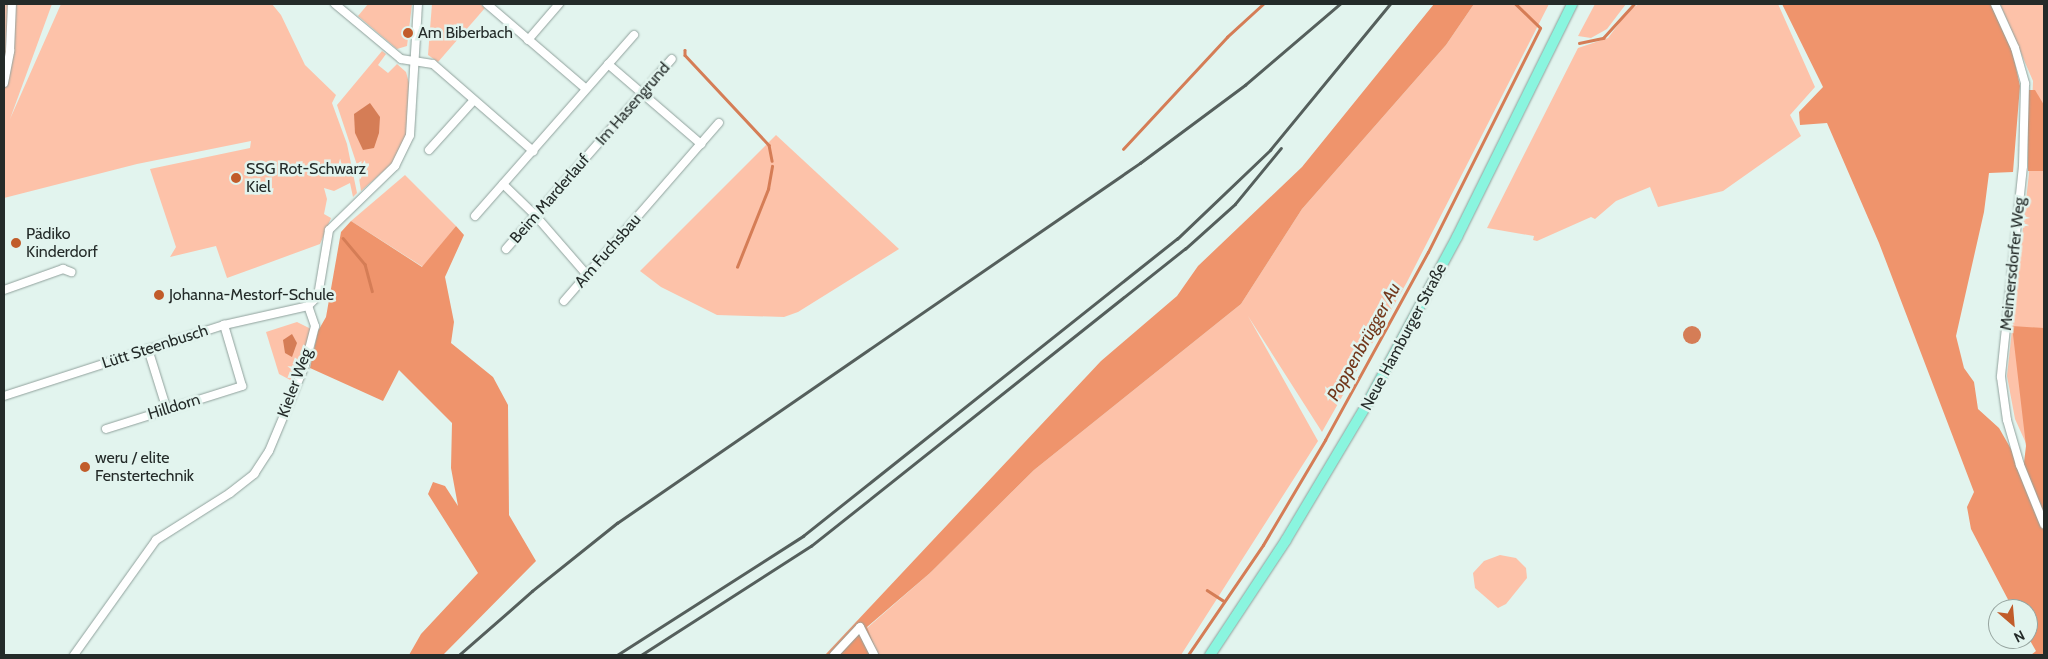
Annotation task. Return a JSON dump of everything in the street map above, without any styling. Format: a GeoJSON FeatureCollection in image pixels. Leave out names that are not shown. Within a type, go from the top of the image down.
{"type":"FeatureCollection","features":[{"type":"Feature","properties":{"kind":"main road","name":"Neue Hamburger Straße"},"geometry":{"type":"LineString","coordinates":[[1210,655],[1286,540],[1371,398],[1457,237],[1572,4]]}},
{"type":"Feature","properties":{"kind":"street"},"geometry":{"type":"LineString","coordinates":[[4,82],[10,51],[12,4]]}},
{"type":"Feature","properties":{"kind":"street"},"geometry":{"type":"LineString","coordinates":[[335,4],[401,59],[433,64],[533,151]]}},
{"type":"Feature","properties":{"kind":"street"},"geometry":{"type":"LineString","coordinates":[[308,306],[318,296],[329,230],[402,155],[410,135],[418,4]]}},
{"type":"Feature","properties":{"kind":"street"},"geometry":{"type":"LineString","coordinates":[[487,4],[586,89]]}},
{"type":"Feature","properties":{"kind":"street"},"geometry":{"type":"LineString","coordinates":[[528,40],[559,4]]}},
{"type":"Feature","properties":{"kind":"street","name":"Meimersdorfer Weg"},"geometry":{"type":"LineString","coordinates":[[1995,4],[2015,48],[2025,84],[2023,166],[2000,377],[2008,420],[2020,465],[2044,524]]}},
{"type":"Feature","properties":{"kind":"street"},"geometry":{"type":"LineString","coordinates":[[475,216],[634,34]]}},
{"type":"Feature","properties":{"kind":"street","name":"Im Hasengrund"},"geometry":{"type":"LineString","coordinates":[[593,150],[672,59]]}},
{"type":"Feature","properties":{"kind":"street"},"geometry":{"type":"LineString","coordinates":[[608,64],[701,144]]}},
{"type":"Feature","properties":{"kind":"street"},"geometry":{"type":"LineString","coordinates":[[429,150],[474,100]]}},
{"type":"Feature","properties":{"kind":"street","name":"Am Fuchsbau"},"geometry":{"type":"LineString","coordinates":[[564,302],[719,123]]}},
{"type":"Feature","properties":{"kind":"street","name":"Beim Marderlauf"},"geometry":{"type":"LineString","coordinates":[[506,248],[593,150]]}},
{"type":"Feature","properties":{"kind":"street"},"geometry":{"type":"LineString","coordinates":[[503,184],[535,215],[587,275]]}},
{"type":"Feature","properties":{"kind":"street"},"geometry":{"type":"LineString","coordinates":[[4,290],[63,269],[71,272]]}},
{"type":"Feature","properties":{"kind":"street","name":"Lütt Steenbusch"},"geometry":{"type":"LineString","coordinates":[[4,396],[224,325],[308,306]]}},
{"type":"Feature","properties":{"kind":"street","name":"Kieler Weg"},"geometry":{"type":"LineString","coordinates":[[74,655],[156,540],[230,494],[254,474],[269,451],[305,365],[315,326],[308,306]]}},
{"type":"Feature","properties":{"kind":"street","name":"Hilldorn"},"geometry":{"type":"LineString","coordinates":[[106,429],[242,386],[224,325]]}},
{"type":"Feature","properties":{"kind":"street"},"geometry":{"type":"LineString","coordinates":[[148,350],[167,410]]}},
{"type":"Feature","properties":{"kind":"street"},"geometry":{"type":"LineString","coordinates":[[834,655],[860,627],[874,655]]}},
{"type":"Feature","properties":{"kind":"shaded area"},"geometry":{"type":"Polygon","coordinates":[[[4,4],[52,4],[10,119],[61,4],[272,4],[281,15],[305,65],[336,95],[332,103],[347,144],[357,193],[353,197],[350,183],[334,191],[324,188],[327,199],[324,214],[331,218],[320,244],[227,278],[216,246],[170,257],[176,247],[150,169],[250,148],[251,141],[137,164],[4,198],[4,4]]]}},
{"type":"Feature","properties":{"kind":"shaded area"},"geometry":{"type":"Polygon","coordinates":[[[368,4],[412,4],[407,46],[397,49],[358,16],[368,4]]]}},
{"type":"Feature","properties":{"kind":"shaded area"},"geometry":{"type":"Polygon","coordinates":[[[432,4],[480,4],[485,8],[438,62],[428,55],[432,4]]]}},
{"type":"Feature","properties":{"kind":"shaded area"},"geometry":{"type":"Polygon","coordinates":[[[1434,4],[1474,4],[1446,45],[1302,209],[1241,304],[1034,470],[930,573],[867,627],[878,655],[825,655],[1101,361],[1177,296],[1198,266],[1302,167],[1434,4]]]}},
{"type":"Feature","properties":{"kind":"shaded area"},"geometry":{"type":"Polygon","coordinates":[[[1474,4],[1549,4],[1407,282],[1322,432],[1248,316],[1318,441],[1181,655],[878,655],[867,628],[930,573],[1034,470],[1241,304],[1302,209],[1446,45],[1474,4]]]}},
{"type":"Feature","properties":{"kind":"shaded area"},"geometry":{"type":"Polygon","coordinates":[[[1595,4],[1626,4],[1607,29],[1591,38],[1578,36],[1595,4]]]}},
{"type":"Feature","properties":{"kind":"shaded area"},"geometry":{"type":"Polygon","coordinates":[[[1639,4],[1778,4],[1815,87],[1790,115],[1801,136],[1723,191],[1658,207],[1650,187],[1616,201],[1595,219],[1591,217],[1537,241],[1533,240],[1534,236],[1487,228],[1578,48],[1608,38],[1629,10],[1639,4]]]}},
{"type":"Feature","properties":{"kind":"shaded area"},"geometry":{"type":"Polygon","coordinates":[[[1782,4],[1991,4],[2012,49],[2020,86],[2013,172],[1989,173],[1984,212],[1956,336],[1964,368],[1974,382],[1978,409],[1999,428],[2015,456],[2022,479],[2026,446],[2012,326],[2044,328],[2044,655],[2031,655],[2036,651],[2035,649],[2038,649],[2038,599],[2008,599],[1971,529],[1967,507],[1974,492],[1879,243],[1827,123],[1800,125],[1799,112],[1823,87],[1782,4]]]}},
{"type":"Feature","properties":{"kind":"shaded area"},"geometry":{"type":"Polygon","coordinates":[[[2000,4],[2044,4],[2044,483],[2015,419],[2007,376],[2029,173],[2033,81],[2000,4]]]}},
{"type":"Feature","properties":{"kind":"shaded area"},"geometry":{"type":"Polygon","coordinates":[[[382,51],[386,54],[378,65],[388,73],[397,64],[406,72],[409,83],[407,134],[394,162],[361,191],[357,165],[337,105],[382,51]]]}},
{"type":"Feature","properties":{"kind":"shaded area"},"geometry":{"type":"Polygon","coordinates":[[[2027,90],[2035,90],[2044,105],[2044,171],[2028,171],[2027,90]]]}},
{"type":"Feature","properties":{"kind":"shaded area"},"geometry":{"type":"Polygon","coordinates":[[[370,103],[380,117],[379,133],[374,148],[363,150],[355,133],[354,114],[370,103]]]}},
{"type":"Feature","properties":{"kind":"shaded area"},"geometry":{"type":"Polygon","coordinates":[[[776,135],[899,249],[798,312],[784,317],[717,315],[661,287],[640,271],[776,135]]]}},
{"type":"Feature","properties":{"kind":"shaded area"},"geometry":{"type":"Polygon","coordinates":[[[405,175],[456,226],[423,267],[351,221],[405,175]]]}},
{"type":"Feature","properties":{"kind":"shaded area"},"geometry":{"type":"Polygon","coordinates":[[[351,221],[422,267],[456,226],[464,235],[445,277],[454,322],[451,343],[493,377],[508,405],[509,515],[536,561],[443,655],[409,655],[421,634],[478,573],[428,494],[433,482],[445,486],[458,506],[451,468],[452,423],[399,370],[383,401],[310,368],[318,331],[326,317],[341,232],[351,221]]]}},
{"type":"Feature","properties":{"kind":"shaded area"},"geometry":{"type":"Polygon","coordinates":[[[297,322],[311,329],[294,382],[279,374],[266,332],[297,322]]]}},
{"type":"Feature","properties":{"kind":"shaded area"},"geometry":{"type":"Polygon","coordinates":[[[1688,326],[1696,326],[1701,331],[1699,342],[1688,344],[1683,339],[1683,331],[1688,326]]]}},
{"type":"Feature","properties":{"kind":"shaded area"},"geometry":{"type":"Polygon","coordinates":[[[292,334],[297,343],[292,357],[285,353],[283,340],[292,334]]]}},
{"type":"Feature","properties":{"kind":"shaded area"},"geometry":{"type":"Polygon","coordinates":[[[1500,555],[1516,558],[1526,568],[1527,578],[1506,604],[1498,608],[1475,588],[1473,573],[1484,561],[1500,555]]]}},
{"type":"Feature","properties":{"kind":"waterway"},"geometry":{"type":"LineString","coordinates":[[1123,149],[1227,37],[1263,4]]}},
{"type":"Feature","properties":{"kind":"waterway","name":"Poppenbrügger Au"},"geometry":{"type":"LineString","coordinates":[[1188,655],[1263,545],[1325,440],[1428,252],[1540,28],[1515,4]]}},
{"type":"Feature","properties":{"kind":"waterway","name":"Poppenbrügger Au"},"geometry":{"type":"LineString","coordinates":[[1579,43],[1603,38],[1634,4]]}},
{"type":"Feature","properties":{"kind":"waterway"},"geometry":{"type":"LineString","coordinates":[[685,50],[685,55],[769,145],[772,161]]}},
{"type":"Feature","properties":{"kind":"waterway"},"geometry":{"type":"LineString","coordinates":[[737,267],[768,189],[772,166]]}},
{"type":"Feature","properties":{"kind":"waterway"},"geometry":{"type":"LineString","coordinates":[[343,238],[365,264],[372,291]]}},
{"type":"Feature","properties":{"kind":"waterway"},"geometry":{"type":"LineString","coordinates":[[1207,590],[1224,601]]}},
{"type":"Feature","properties":{"kind":"railway"},"geometry":{"type":"LineString","coordinates":[[459,655],[532,591],[617,523],[1140,163],[1245,85],[1340,4]]}},
{"type":"Feature","properties":{"kind":"railway"},"geometry":{"type":"LineString","coordinates":[[617,655],[803,536],[1177,239],[1270,150],[1390,4]]}},
{"type":"Feature","properties":{"kind":"railway"},"geometry":{"type":"LineString","coordinates":[[641,655],[811,546],[1185,249],[1235,204],[1281,148]]}},
{"type":"Feature","properties":{"kind":"place","name":"Am Biberbach"},"geometry":{"type":"Point","coordinates":[408,33]}},
{"type":"Feature","properties":{"kind":"place","name":"SSG Rot-Schwarz Kiel"},"geometry":{"type":"Point","coordinates":[236,178]}},
{"type":"Feature","properties":{"kind":"place","name":"Pädiko Kinderdorf"},"geometry":{"type":"Point","coordinates":[16,243]}},
{"type":"Feature","properties":{"kind":"place","name":"Johanna-Mestorf-Schule"},"geometry":{"type":"Point","coordinates":[159,295]}},
{"type":"Feature","properties":{"kind":"place","name":"weru / elite Fenstertechnik"},"geometry":{"type":"Point","coordinates":[85,467]}}]}
